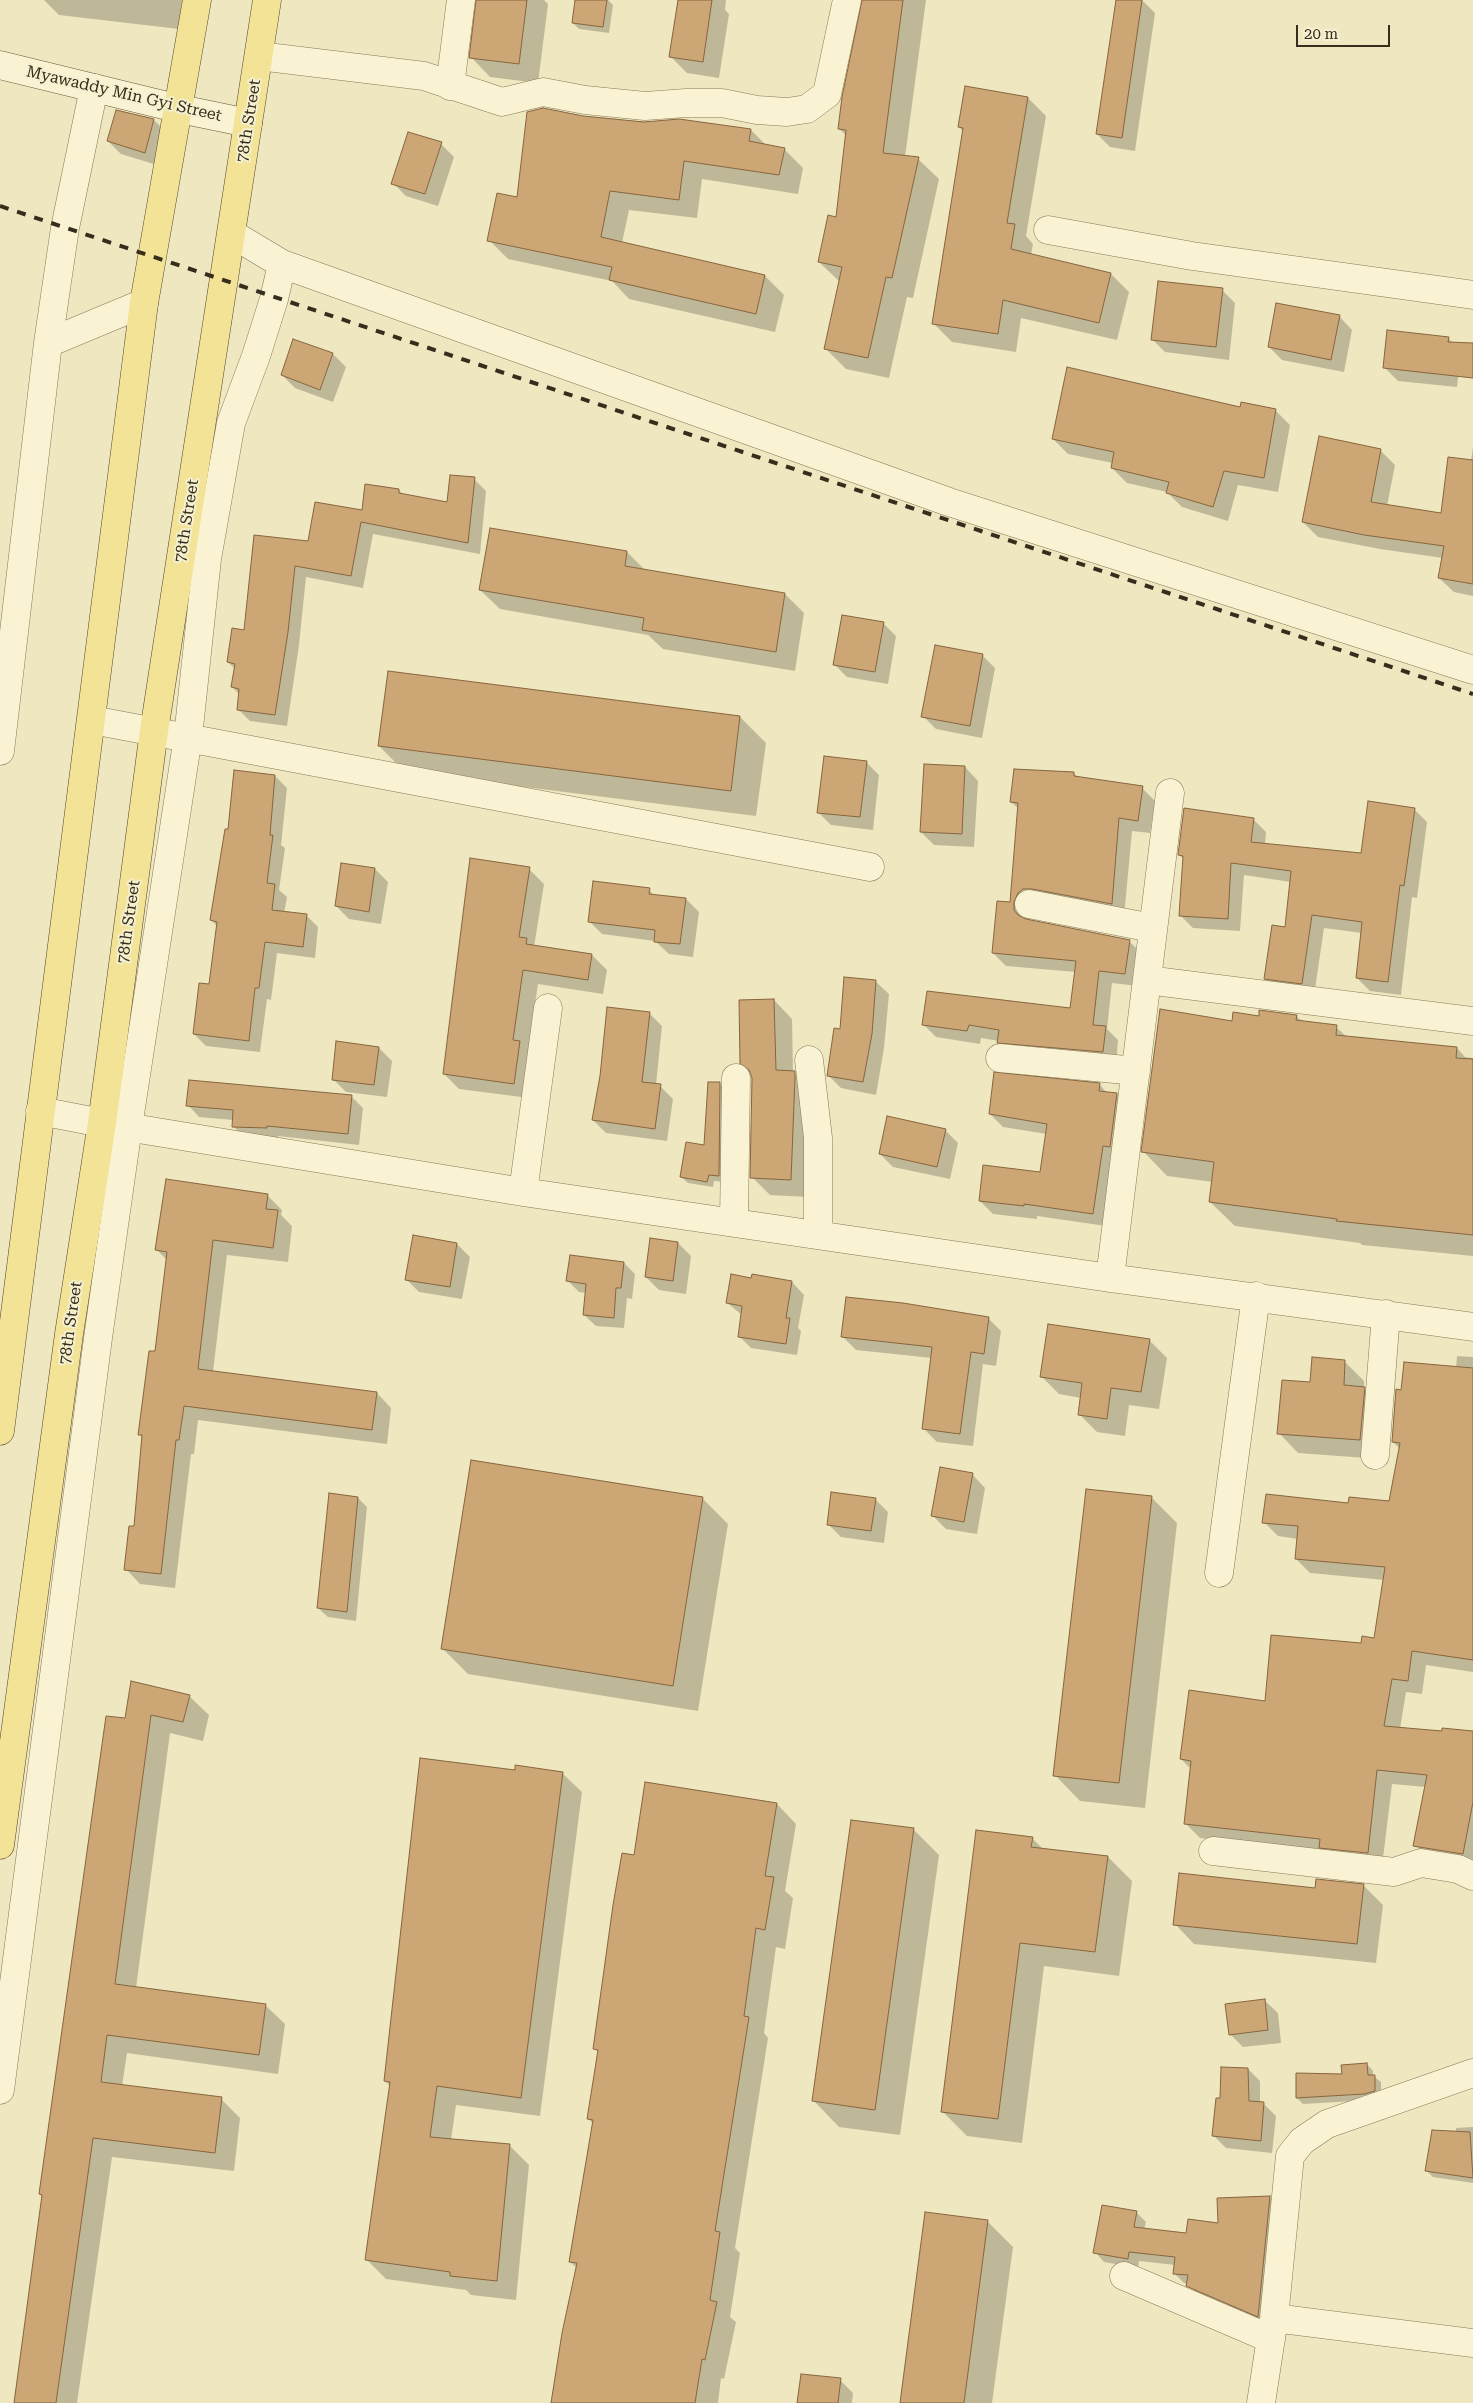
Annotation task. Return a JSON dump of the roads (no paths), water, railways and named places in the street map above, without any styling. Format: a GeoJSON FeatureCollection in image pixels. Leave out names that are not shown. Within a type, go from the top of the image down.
{"type":"FeatureCollection","features":[{"type":"Feature","properties":{"kind":"main road"},"geometry":{"type":"LineString","coordinates":[[0,1431],[144,303],[180,109],[197,0]]}},
{"type":"Feature","properties":{"kind":"main road","name":"78th Street"},"geometry":{"type":"LineString","coordinates":[[0,1845],[69,1334],[102,1124],[154,731],[267,0]]}},
{"type":"Feature","properties":{"kind":"street"},"geometry":{"type":"LineString","coordinates":[[450,86],[461,0]]}},
{"type":"Feature","properties":{"kind":"street"},"geometry":{"type":"LineString","coordinates":[[258,56],[424,76],[502,102],[542,92],[585,100],[645,106],[722,103],[757,110],[787,112],[806,109],[827,94],[847,0]]}},
{"type":"Feature","properties":{"kind":"street","name":"Myawaddy Min Gyi Street"},"geometry":{"type":"LineString","coordinates":[[10,68],[180,109],[248,123]]}},
{"type":"Feature","properties":{"kind":"street"},"geometry":{"type":"LineString","coordinates":[[0,751],[48,343],[65,228],[94,88]]}},
{"type":"Feature","properties":{"kind":"street"},"geometry":{"type":"LineString","coordinates":[[1048,230],[1192,256],[1473,295]]}},
{"type":"Feature","properties":{"kind":"street"},"geometry":{"type":"LineString","coordinates":[[232,234],[282,264],[949,502],[1473,670]]}},
{"type":"Feature","properties":{"kind":"street"},"geometry":{"type":"LineString","coordinates":[[0,2090],[128,1127],[188,737],[207,558],[231,423],[256,356],[282,264]]}},
{"type":"Feature","properties":{"kind":"street"},"geometry":{"type":"LineString","coordinates":[[48,343],[144,303]]}},
{"type":"Feature","properties":{"kind":"street"},"geometry":{"type":"LineString","coordinates":[[92,720],[870,866]]}},
{"type":"Feature","properties":{"kind":"street"},"geometry":{"type":"LineString","coordinates":[[1110,1278],[1170,792]]}},
{"type":"Feature","properties":{"kind":"street"},"geometry":{"type":"LineString","coordinates":[[1029,904],[1152,928]]}},
{"type":"Feature","properties":{"kind":"street"},"geometry":{"type":"LineString","coordinates":[[1147,980],[1473,1021]]}},
{"type":"Feature","properties":{"kind":"street"},"geometry":{"type":"LineString","coordinates":[[523,1192],[548,1008]]}},
{"type":"Feature","properties":{"kind":"street"},"geometry":{"type":"LineString","coordinates":[[1000,1058],[1136,1071]]}},
{"type":"Feature","properties":{"kind":"street"},"geometry":{"type":"LineString","coordinates":[[808,1060],[818,1138],[818,1234]]}},
{"type":"Feature","properties":{"kind":"street"},"geometry":{"type":"LineString","coordinates":[[734,1222],[736,1078]]}},
{"type":"Feature","properties":{"kind":"street"},"geometry":{"type":"LineString","coordinates":[[40,1111],[102,1124],[523,1192],[1110,1278],[1256,1296],[1473,1327]]}},
{"type":"Feature","properties":{"kind":"street"},"geometry":{"type":"LineString","coordinates":[[1219,1573],[1256,1296]]}},
{"type":"Feature","properties":{"kind":"street"},"geometry":{"type":"LineString","coordinates":[[1375,1455],[1386,1314]]}},
{"type":"Feature","properties":{"kind":"street"},"geometry":{"type":"LineString","coordinates":[[1213,1851],[1394,1872],[1421,1863],[1458,1869],[1473,1876]]}},
{"type":"Feature","properties":{"kind":"street"},"geometry":{"type":"LineString","coordinates":[[1261,2403],[1273,2329],[1290,2156],[1302,2141],[1327,2124],[1473,2073]]}},
{"type":"Feature","properties":{"kind":"street"},"geometry":{"type":"LineString","coordinates":[[1124,2276],[1273,2329],[1473,2343]]}},
{"type":"Feature","properties":{"kind":"railway"},"geometry":{"type":"LineString","coordinates":[[0,206],[1473,694]]}}]}
